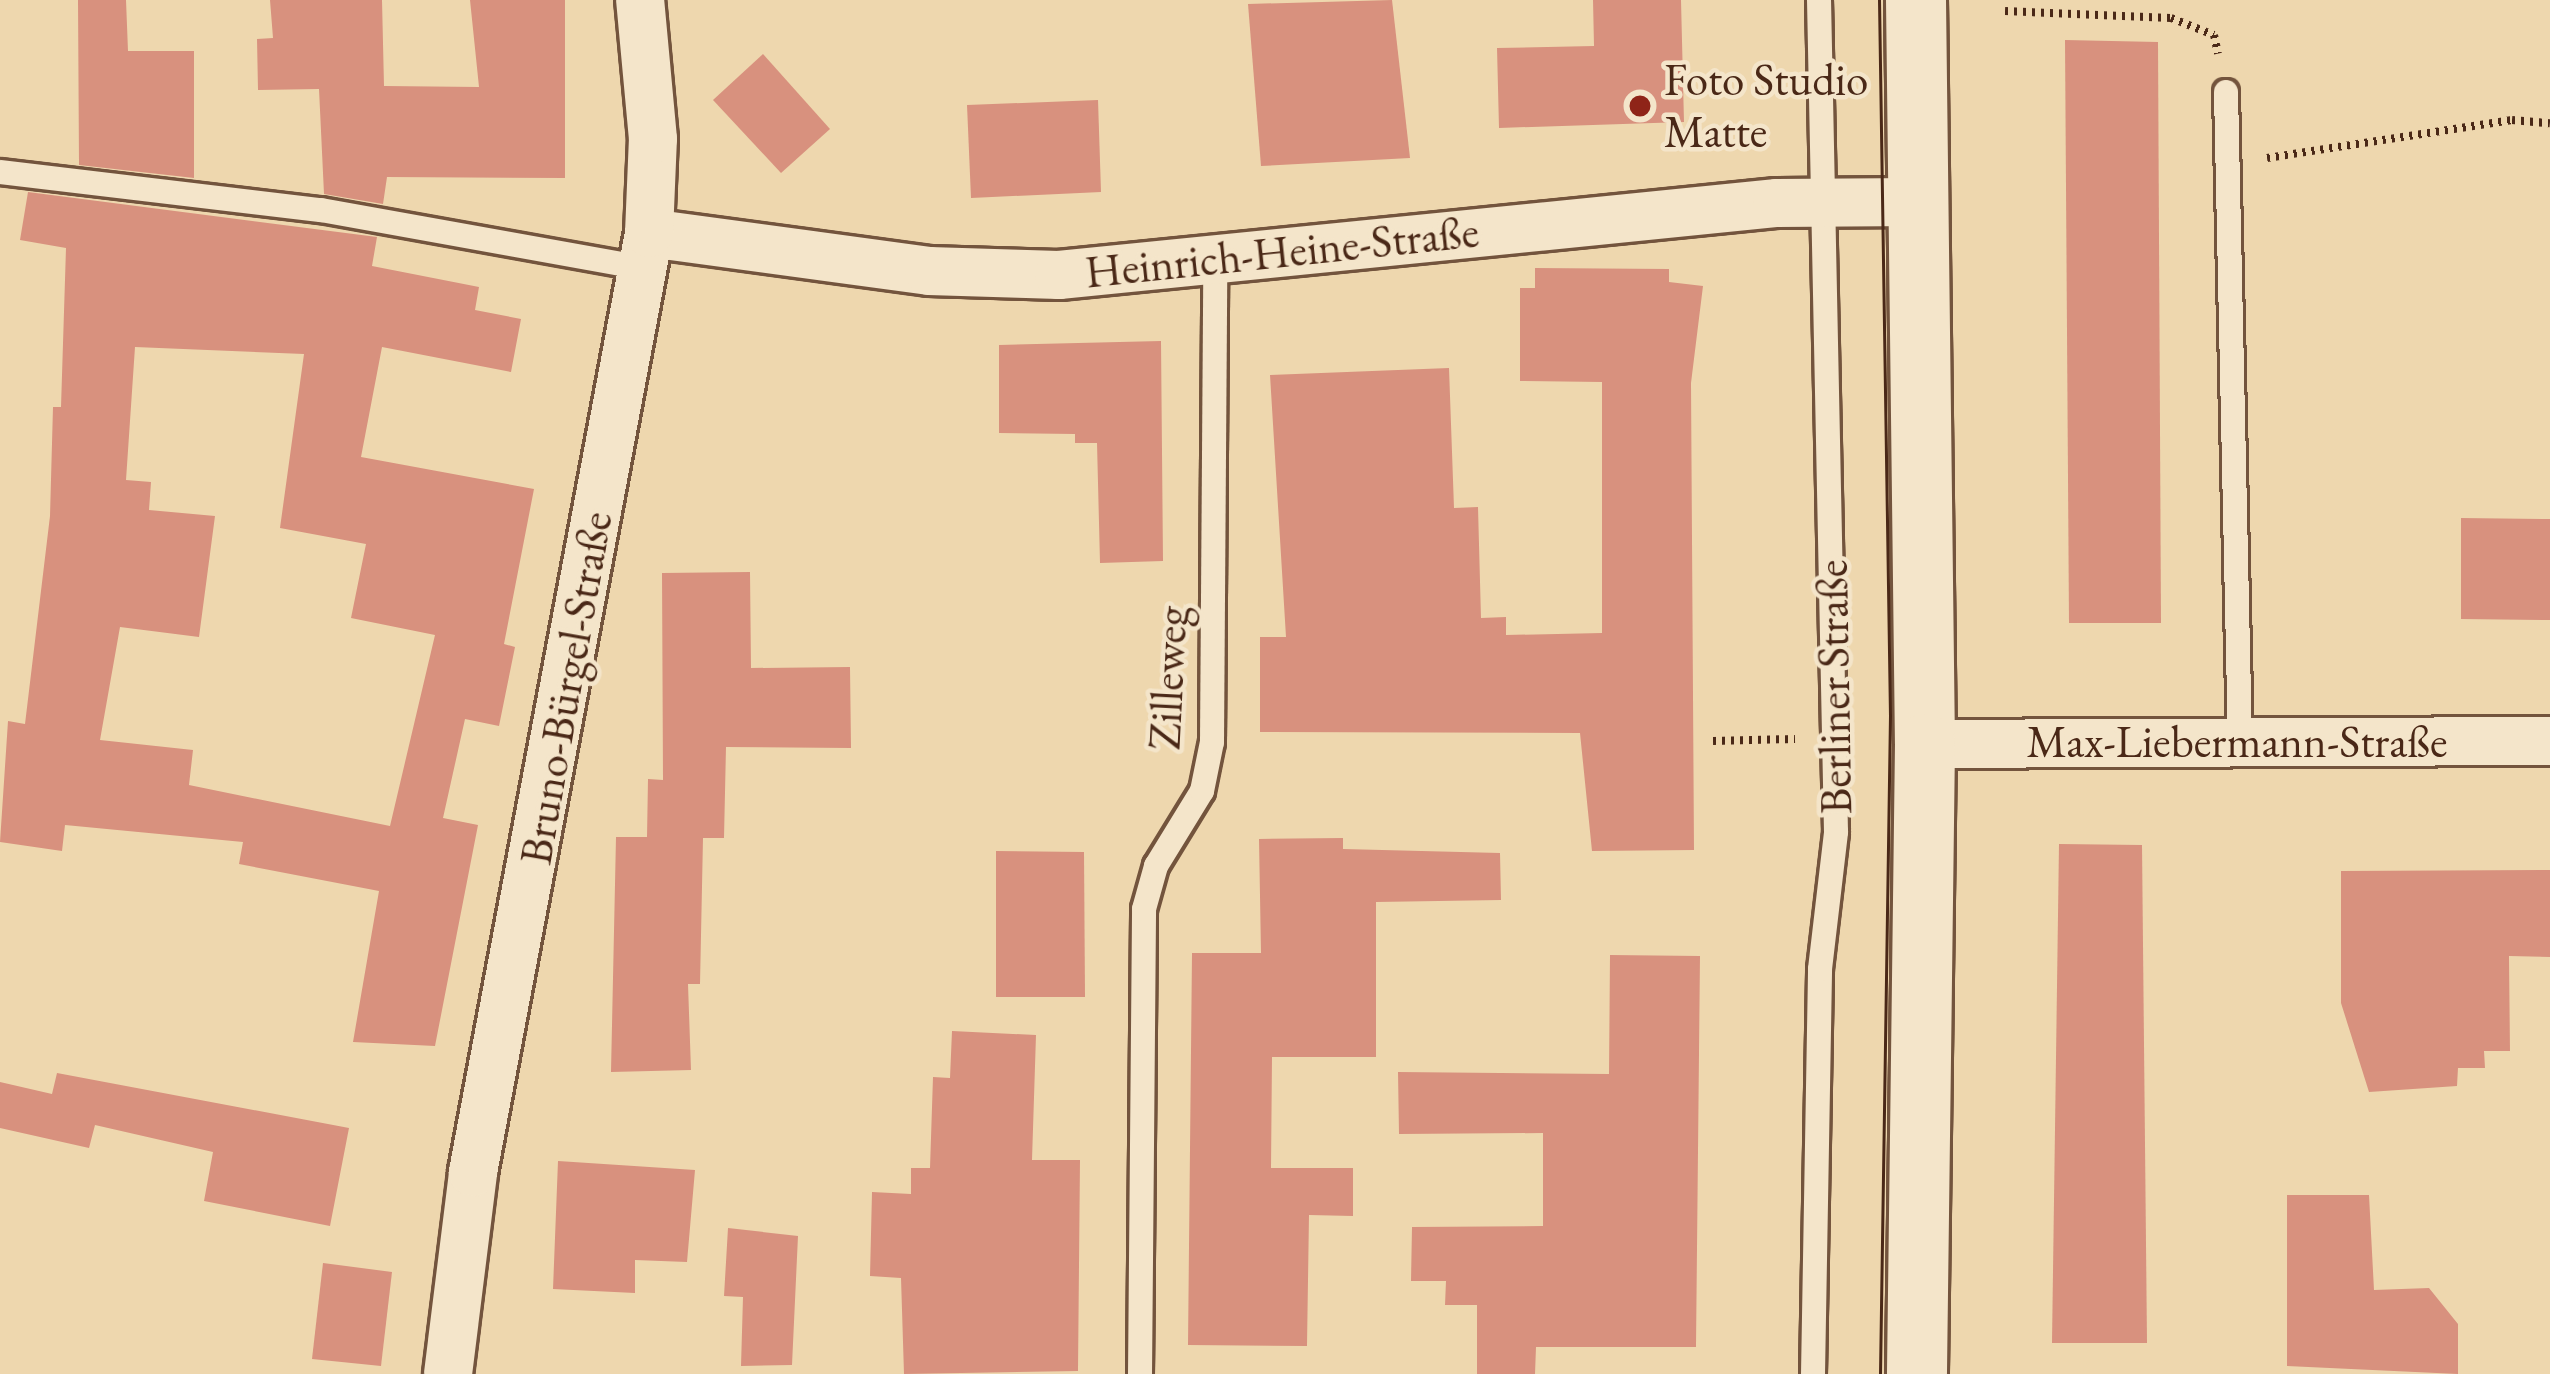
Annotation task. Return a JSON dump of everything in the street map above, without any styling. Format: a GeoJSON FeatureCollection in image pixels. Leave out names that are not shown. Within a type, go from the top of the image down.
{"type":"FeatureCollection","features":[{"type":"Feature","properties":{"kind":"street","name":"Bruno-Bürgel-Straße"},"geometry":{"type":"LineString","coordinates":[[448,1374],[473,1172],[646,251],[653,139],[640,0]]}},
{"type":"Feature","properties":{"kind":"street","name":"Berliner Straße"},"geometry":{"type":"LineString","coordinates":[[1916,0],[1925,744],[1917,1374]]}},
{"type":"Feature","properties":{"kind":"street","name":"Heinrich-Heine-Straße"},"geometry":{"type":"LineString","coordinates":[[646,251],[929,271],[1059,274],[1821,202],[1917,202]]}},
{"type":"Feature","properties":{"kind":"street","name":"Max-Liebermann-Straße"},"geometry":{"type":"LineString","coordinates":[[1925,744],[2550,741]]}},
{"type":"Feature","properties":{"kind":"lane","name":"Berliner Straße"},"geometry":{"type":"LineString","coordinates":[[1814,1374],[1820,969],[1836,832],[1819,0]]}},
{"type":"Feature","properties":{"kind":"lane"},"geometry":{"type":"LineString","coordinates":[[2226,92],[2240,744]]}},
{"type":"Feature","properties":{"kind":"lane"},"geometry":{"type":"LineString","coordinates":[[0,172],[646,251]]}},
{"type":"Feature","properties":{"kind":"lane","name":"Zilleweg"},"geometry":{"type":"LineString","coordinates":[[1140,1374],[1144,909],[1156,866],[1202,790],[1212,742],[1215,259]]}},
{"type":"Feature","properties":{"kind":"path"},"geometry":{"type":"LineString","coordinates":[[2005,11],[2171,18],[2214,34],[2226,92]]}},
{"type":"Feature","properties":{"kind":"path"},"geometry":{"type":"LineString","coordinates":[[2230,164],[2512,120],[2550,123]]}},
{"type":"Feature","properties":{"kind":"path"},"geometry":{"type":"LineString","coordinates":[[1712,741],[1781,739]]}},
{"type":"Feature","properties":{"kind":"building"},"geometry":{"type":"Polygon","coordinates":[[[78,0],[126,0],[128,51],[194,51],[194,178],[79,165],[78,0]]]}},
{"type":"Feature","properties":{"kind":"building"},"geometry":{"type":"Polygon","coordinates":[[[270,0],[382,0],[384,86],[479,87],[470,0],[565,0],[565,178],[387,177],[383,204],[324,194],[319,89],[258,90],[257,39],[273,38],[270,0]]]}},
{"type":"Feature","properties":{"kind":"building"},"geometry":{"type":"Polygon","coordinates":[[[1392,0],[1410,158],[1261,166],[1248,4],[1392,0]]]}},
{"type":"Feature","properties":{"kind":"building"},"geometry":{"type":"Polygon","coordinates":[[[1593,0],[1681,0],[1684,122],[1499,128],[1497,48],[1594,46],[1593,0]]]}},
{"type":"Feature","properties":{"kind":"building"},"geometry":{"type":"Polygon","coordinates":[[[2065,40],[2158,42],[2161,623],[2069,623],[2065,40]]]}},
{"type":"Feature","properties":{"kind":"building"},"geometry":{"type":"Polygon","coordinates":[[[763,54],[830,129],[781,173],[713,100],[763,54]]]}},
{"type":"Feature","properties":{"kind":"building"},"geometry":{"type":"Polygon","coordinates":[[[1098,100],[1101,192],[971,198],[967,105],[1098,100]]]}},
{"type":"Feature","properties":{"kind":"building"},"geometry":{"type":"Polygon","coordinates":[[[28,192],[377,237],[372,266],[479,287],[475,310],[521,319],[511,372],[382,347],[361,457],[534,489],[504,644],[515,647],[499,726],[465,719],[443,818],[478,825],[435,1046],[353,1042],[379,891],[239,864],[243,842],[65,825],[62,851],[0,842],[8,721],[25,724],[50,516],[53,407],[61,407],[66,248],[20,240],[28,192]],[[135,347],[126,480],[151,482],[149,510],[215,516],[199,637],[120,627],[100,740],[193,750],[189,785],[390,826],[435,635],[351,618],[366,544],[280,528],[304,354],[135,347]]]}},
{"type":"Feature","properties":{"kind":"building"},"geometry":{"type":"Polygon","coordinates":[[[1535,268],[1669,269],[1669,282],[1703,286],[1691,383],[1694,850],[1592,851],[1580,733],[1260,732],[1260,637],[1286,637],[1270,375],[1449,368],[1454,508],[1478,507],[1481,618],[1506,617],[1506,635],[1602,633],[1602,382],[1520,381],[1520,288],[1535,288],[1535,268]]]}},
{"type":"Feature","properties":{"kind":"building"},"geometry":{"type":"Polygon","coordinates":[[[1161,341],[1163,561],[1100,563],[1097,443],[1075,443],[1075,434],[999,433],[999,345],[1161,341]]]}},
{"type":"Feature","properties":{"kind":"building"},"geometry":{"type":"Polygon","coordinates":[[[2461,518],[2550,519],[2550,620],[2461,619],[2461,518]]]}},
{"type":"Feature","properties":{"kind":"building"},"geometry":{"type":"Polygon","coordinates":[[[750,572],[751,668],[850,667],[851,748],[726,747],[724,838],[703,838],[700,984],[688,984],[691,1070],[611,1072],[616,837],[647,837],[648,779],[663,780],[662,573],[750,572]]]}},
{"type":"Feature","properties":{"kind":"building"},"geometry":{"type":"Polygon","coordinates":[[[1343,838],[1343,849],[1500,853],[1501,900],[1376,902],[1376,1057],[1272,1057],[1271,1168],[1353,1168],[1353,1216],[1309,1215],[1307,1346],[1188,1345],[1192,953],[1261,953],[1259,839],[1343,838]]]}},
{"type":"Feature","properties":{"kind":"building"},"geometry":{"type":"Polygon","coordinates":[[[2059,844],[2142,845],[2147,1343],[2052,1343],[2059,844]]]}},
{"type":"Feature","properties":{"kind":"building"},"geometry":{"type":"Polygon","coordinates":[[[996,851],[1084,852],[1085,997],[996,997],[996,851]]]}},
{"type":"Feature","properties":{"kind":"building"},"geometry":{"type":"Polygon","coordinates":[[[2550,870],[2550,957],[2509,956],[2510,1051],[2484,1051],[2485,1068],[2458,1068],[2457,1086],[2369,1092],[2341,1003],[2341,871],[2550,870]]]}},
{"type":"Feature","properties":{"kind":"building"},"geometry":{"type":"Polygon","coordinates":[[[1610,955],[1700,956],[1696,1347],[1536,1347],[1535,1374],[1477,1374],[1477,1305],[1445,1305],[1446,1281],[1411,1281],[1412,1227],[1543,1226],[1543,1133],[1399,1134],[1398,1072],[1609,1074],[1610,955]]]}},
{"type":"Feature","properties":{"kind":"building"},"geometry":{"type":"Polygon","coordinates":[[[952,1031],[1036,1035],[1032,1160],[1080,1160],[1078,1371],[904,1374],[901,1278],[870,1276],[872,1192],[911,1194],[911,1168],[930,1168],[933,1077],[950,1078],[952,1031]]]}},
{"type":"Feature","properties":{"kind":"building"},"geometry":{"type":"Polygon","coordinates":[[[57,1073],[349,1128],[330,1226],[204,1201],[213,1152],[95,1125],[89,1148],[0,1128],[0,1082],[52,1094],[57,1073]]]}},
{"type":"Feature","properties":{"kind":"building"},"geometry":{"type":"Polygon","coordinates":[[[558,1161],[695,1170],[687,1262],[635,1260],[635,1293],[553,1289],[558,1161]]]}},
{"type":"Feature","properties":{"kind":"building"},"geometry":{"type":"Polygon","coordinates":[[[2287,1195],[2369,1195],[2374,1290],[2429,1288],[2458,1324],[2458,1374],[2287,1366],[2287,1195]]]}},
{"type":"Feature","properties":{"kind":"building"},"geometry":{"type":"Polygon","coordinates":[[[728,1228],[798,1236],[792,1365],[741,1366],[743,1297],[724,1296],[728,1228]]]}},
{"type":"Feature","properties":{"kind":"building"},"geometry":{"type":"Polygon","coordinates":[[[323,1263],[392,1272],[381,1366],[312,1359],[323,1263]]]}},
{"type":"Feature","properties":{"kind":"tram line"},"geometry":{"type":"LineString","coordinates":[[1879,0],[1890,715],[1880,1374]]}},
{"type":"Feature","properties":{"kind":"place","name":"Foto Studio Matte"},"geometry":{"type":"Point","coordinates":[1640,106]}}]}
